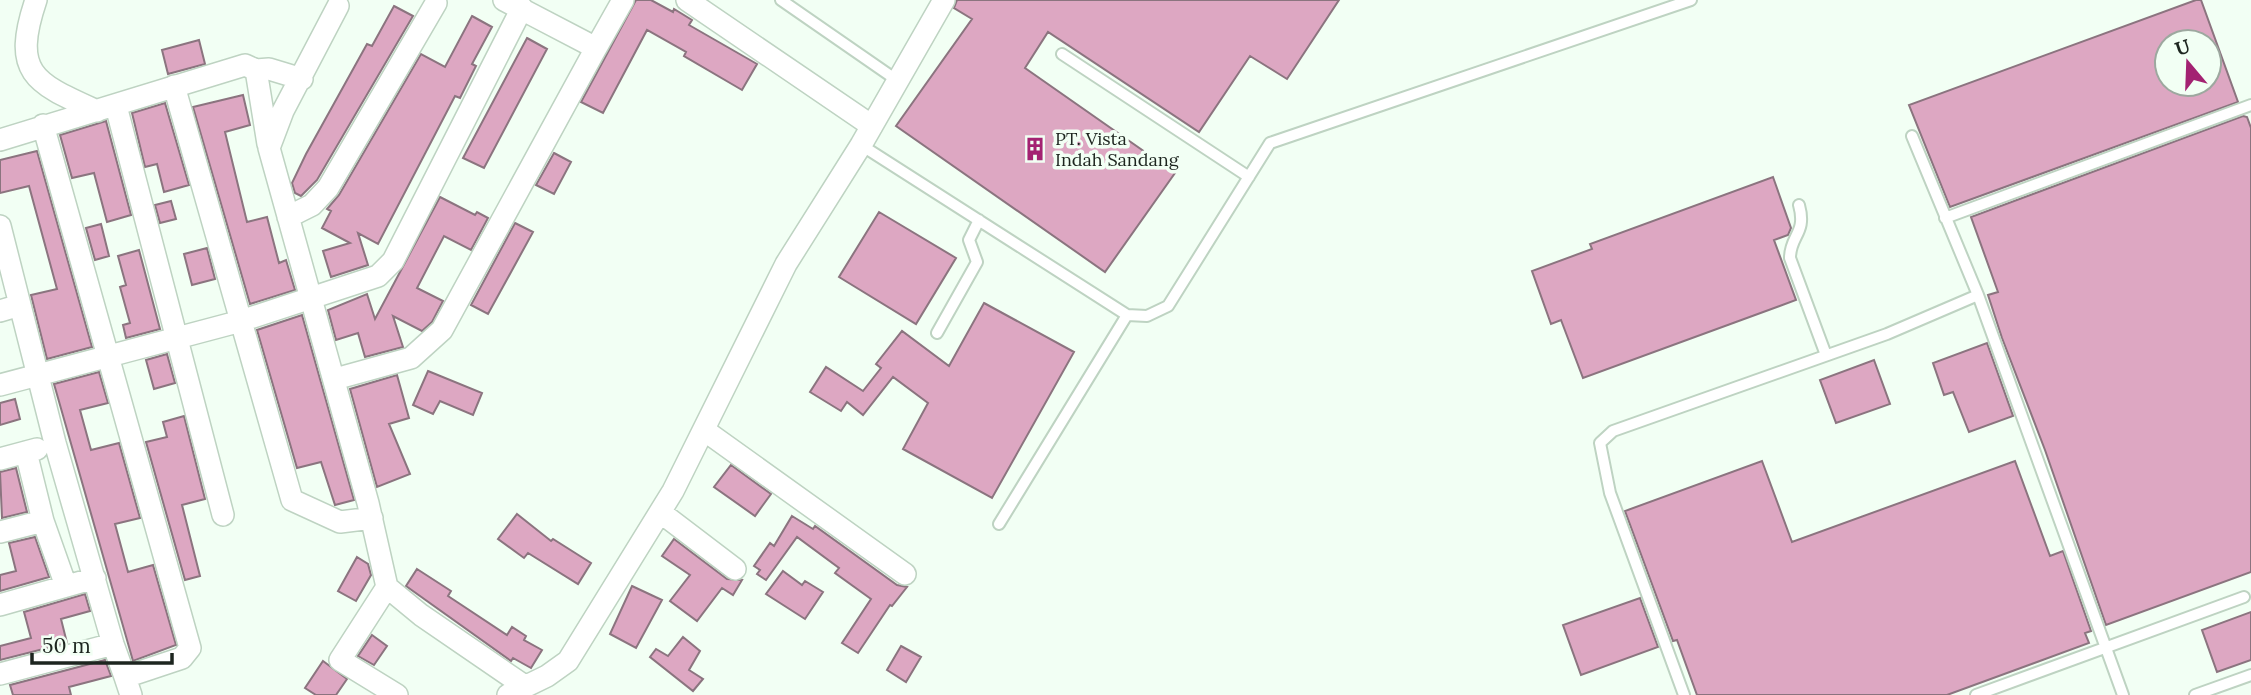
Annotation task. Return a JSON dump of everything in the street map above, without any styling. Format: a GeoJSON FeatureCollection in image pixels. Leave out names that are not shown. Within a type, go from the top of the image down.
{"type":"FeatureCollection","features":[{"type":"Feature","properties":{"kind":"street"},"geometry":{"type":"LineString","coordinates":[[36,0],[27,46],[29,67],[46,88],[106,109]]}},
{"type":"Feature","properties":{"kind":"street"},"geometry":{"type":"LineString","coordinates":[[335,379],[411,358],[442,330],[623,0]]}},
{"type":"Feature","properties":{"kind":"street"},"geometry":{"type":"LineString","coordinates":[[687,0],[872,126]]}},
{"type":"Feature","properties":{"kind":"street"},"geometry":{"type":"LineString","coordinates":[[256,70],[269,148],[335,379],[372,518],[387,587],[515,690],[547,676],[568,661],[660,512],[786,264],[862,145],[944,0]]}},
{"type":"Feature","properties":{"kind":"street"},"geometry":{"type":"LineString","coordinates":[[288,217],[312,205],[328,188],[436,3]]}},
{"type":"Feature","properties":{"kind":"street"},"geometry":{"type":"LineString","coordinates":[[0,385],[241,321],[378,276],[393,261],[513,4],[596,48]]}},
{"type":"Feature","properties":{"kind":"street"},"geometry":{"type":"LineString","coordinates":[[269,148],[283,111],[338,6]]}},
{"type":"Feature","properties":{"kind":"street"},"geometry":{"type":"LineString","coordinates":[[0,141],[43,125],[106,109],[245,65],[256,70],[269,69],[302,79]]}},
{"type":"Feature","properties":{"kind":"street"},"geometry":{"type":"LineString","coordinates":[[174,86],[292,500],[340,523],[372,518]]}},
{"type":"Feature","properties":{"kind":"street"},"geometry":{"type":"LineString","coordinates":[[106,109],[178,339],[223,515]]}},
{"type":"Feature","properties":{"kind":"street"},"geometry":{"type":"LineString","coordinates":[[1,234],[10,308],[37,375],[113,644],[128,686],[182,657],[190,648],[43,125]]}},
{"type":"Feature","properties":{"kind":"street"},"geometry":{"type":"LineString","coordinates":[[704,430],[905,574]]}},
{"type":"Feature","properties":{"kind":"street"},"geometry":{"type":"LineString","coordinates":[[0,459],[55,443]]}},
{"type":"Feature","properties":{"kind":"street"},"geometry":{"type":"LineString","coordinates":[[26,452],[43,521],[66,586]]}},
{"type":"Feature","properties":{"kind":"street"},"geometry":{"type":"LineString","coordinates":[[660,512],[735,569]]}},
{"type":"Feature","properties":{"kind":"street"},"geometry":{"type":"LineString","coordinates":[[0,532],[43,521]]}},
{"type":"Feature","properties":{"kind":"street"},"geometry":{"type":"LineString","coordinates":[[0,606],[95,578]]}},
{"type":"Feature","properties":{"kind":"street"},"geometry":{"type":"LineString","coordinates":[[387,587],[340,660],[397,695]]}},
{"type":"Feature","properties":{"kind":"street"},"geometry":{"type":"LineString","coordinates":[[0,674],[113,644]]}},
{"type":"Feature","properties":{"kind":"lane"},"geometry":{"type":"LineString","coordinates":[[781,0],[898,81]]}},
{"type":"Feature","properties":{"kind":"lane"},"geometry":{"type":"LineString","coordinates":[[862,145],[1127,315],[1147,316],[1168,306],[1270,143],[1691,0]]}},
{"type":"Feature","properties":{"kind":"lane"},"geometry":{"type":"LineString","coordinates":[[1062,54],[1249,177]]}},
{"type":"Feature","properties":{"kind":"lane"},"geometry":{"type":"LineString","coordinates":[[1945,218],[2251,105]]}},
{"type":"Feature","properties":{"kind":"lane"},"geometry":{"type":"LineString","coordinates":[[1912,136],[1978,295],[2123,695]]}},
{"type":"Feature","properties":{"kind":"lane"},"geometry":{"type":"LineString","coordinates":[[1799,205],[1802,227],[1790,250],[1790,258],[1826,355]]}},
{"type":"Feature","properties":{"kind":"lane"},"geometry":{"type":"LineString","coordinates":[[937,333],[977,262],[970,240],[979,220]]}},
{"type":"Feature","properties":{"kind":"lane"},"geometry":{"type":"LineString","coordinates":[[1684,695],[1610,494],[1600,443],[1613,431],[1887,334],[1978,295]]}},
{"type":"Feature","properties":{"kind":"lane"},"geometry":{"type":"LineString","coordinates":[[999,524],[1127,315]]}},
{"type":"Feature","properties":{"kind":"lane"},"geometry":{"type":"LineString","coordinates":[[1976,695],[2244,597]]}},
{"type":"Feature","properties":{"kind":"lane"},"geometry":{"type":"LineString","coordinates":[[2195,695],[2251,675]]}},
{"type":"Feature","properties":{"kind":"building"},"geometry":{"type":"Polygon","coordinates":[[[636,0],[651,0],[673,12],[674,9],[692,20],[689,25],[757,64],[742,90],[684,56],[686,52],[647,30],[603,113],[581,102],[636,0]]]}},
{"type":"Feature","properties":{"kind":"building"},"geometry":{"type":"Polygon","coordinates":[[[957,0],[1339,0],[1287,79],[1250,56],[1199,132],[1048,32],[1025,68],[1175,173],[1105,272],[896,126],[972,19],[954,8],[957,0]]]}},
{"type":"Feature","properties":{"kind":"building"},"geometry":{"type":"Polygon","coordinates":[[[2201,0],[2211,28],[2153,28],[2153,98],[2223,98],[2223,61],[2238,102],[1950,207],[1909,105],[2201,0]]]}},
{"type":"Feature","properties":{"kind":"building"},"geometry":{"type":"Polygon","coordinates":[[[394,6],[413,16],[317,180],[301,196],[295,193],[292,183],[306,154],[367,44],[372,46],[394,6]]]}},
{"type":"Feature","properties":{"kind":"building"},"geometry":{"type":"Polygon","coordinates":[[[472,16],[492,27],[472,64],[476,66],[460,98],[455,96],[378,244],[358,233],[368,265],[331,277],[323,251],[350,243],[322,228],[331,211],[327,209],[339,195],[421,54],[445,67],[472,16]]]}},
{"type":"Feature","properties":{"kind":"building"},"geometry":{"type":"Polygon","coordinates":[[[527,38],[547,49],[484,168],[463,158],[527,38]]]}},
{"type":"Feature","properties":{"kind":"building"},"geometry":{"type":"Polygon","coordinates":[[[199,40],[205,64],[168,74],[162,50],[199,40]]]}},
{"type":"Feature","properties":{"kind":"building"},"geometry":{"type":"Polygon","coordinates":[[[243,95],[250,125],[225,132],[247,222],[267,217],[279,263],[286,260],[295,290],[250,304],[193,107],[243,95]]]}},
{"type":"Feature","properties":{"kind":"building"},"geometry":{"type":"Polygon","coordinates":[[[165,103],[189,185],[164,192],[157,164],[145,167],[132,113],[165,103]]]}},
{"type":"Feature","properties":{"kind":"building"},"geometry":{"type":"Polygon","coordinates":[[[2243,116],[2247,117],[2251,128],[2251,572],[2106,625],[2045,450],[2002,338],[1988,295],[1998,292],[1971,217],[2243,116]]]}},
{"type":"Feature","properties":{"kind":"building"},"geometry":{"type":"Polygon","coordinates":[[[106,121],[131,215],[107,222],[94,173],[72,178],[60,135],[106,121]]]}},
{"type":"Feature","properties":{"kind":"building"},"geometry":{"type":"Polygon","coordinates":[[[37,151],[92,347],[47,359],[31,295],[57,289],[29,186],[0,193],[0,160],[37,151]]]}},
{"type":"Feature","properties":{"kind":"building"},"geometry":{"type":"Polygon","coordinates":[[[554,153],[571,162],[554,194],[536,185],[554,153]]]}},
{"type":"Feature","properties":{"kind":"building"},"geometry":{"type":"Polygon","coordinates":[[[1773,177],[1791,228],[1788,235],[1774,240],[1796,300],[1583,378],[1561,320],[1551,324],[1532,271],[1592,249],[1590,244],[1773,177]]]}},
{"type":"Feature","properties":{"kind":"building"},"geometry":{"type":"Polygon","coordinates":[[[440,197],[475,215],[477,212],[488,218],[471,250],[444,236],[417,288],[443,301],[432,322],[422,331],[393,316],[403,347],[365,357],[358,333],[336,340],[328,310],[367,294],[375,319],[440,197]]]}},
{"type":"Feature","properties":{"kind":"building"},"geometry":{"type":"Polygon","coordinates":[[[171,201],[176,219],[160,223],[155,205],[171,201]]]}},
{"type":"Feature","properties":{"kind":"building"},"geometry":{"type":"Polygon","coordinates":[[[879,212],[956,258],[916,324],[839,277],[879,212]]]}},
{"type":"Feature","properties":{"kind":"building"},"geometry":{"type":"Polygon","coordinates":[[[515,223],[533,232],[488,314],[471,305],[515,223]]]}},
{"type":"Feature","properties":{"kind":"building"},"geometry":{"type":"Polygon","coordinates":[[[101,224],[109,256],[95,260],[86,228],[101,224]]]}},
{"type":"Feature","properties":{"kind":"building"},"geometry":{"type":"Polygon","coordinates":[[[207,248],[215,279],[192,285],[184,254],[207,248]]]}},
{"type":"Feature","properties":{"kind":"building"},"geometry":{"type":"Polygon","coordinates":[[[139,250],[160,329],[126,338],[123,325],[130,323],[120,287],[126,285],[118,256],[139,250]]]}},
{"type":"Feature","properties":{"kind":"building"},"geometry":{"type":"Polygon","coordinates":[[[984,303],[1074,352],[992,498],[903,449],[928,403],[893,377],[863,415],[847,402],[841,411],[810,392],[826,367],[863,391],[881,368],[876,364],[902,331],[949,366],[984,303]]]}},
{"type":"Feature","properties":{"kind":"building"},"geometry":{"type":"Polygon","coordinates":[[[302,315],[354,500],[335,505],[321,462],[297,468],[257,330],[302,315]]]}},
{"type":"Feature","properties":{"kind":"building"},"geometry":{"type":"Polygon","coordinates":[[[1987,343],[2013,416],[1969,432],[1953,392],[1944,395],[1933,363],[1987,343]]]}},
{"type":"Feature","properties":{"kind":"building"},"geometry":{"type":"Polygon","coordinates":[[[167,354],[175,383],[154,389],[146,360],[167,354]]]}},
{"type":"Feature","properties":{"kind":"building"},"geometry":{"type":"Polygon","coordinates":[[[1874,360],[1890,404],[1836,423],[1820,380],[1874,360]]]}},
{"type":"Feature","properties":{"kind":"building"},"geometry":{"type":"Polygon","coordinates":[[[428,371],[482,393],[473,415],[440,401],[433,414],[413,405],[428,371]]]}},
{"type":"Feature","properties":{"kind":"building"},"geometry":{"type":"Polygon","coordinates":[[[99,372],[108,403],[80,410],[91,450],[119,443],[140,518],[115,524],[128,572],[153,565],[176,645],[133,661],[54,384],[99,372]]]}},
{"type":"Feature","properties":{"kind":"building"},"geometry":{"type":"Polygon","coordinates":[[[397,375],[409,418],[389,424],[410,474],[377,487],[350,389],[397,375]]]}},
{"type":"Feature","properties":{"kind":"building"},"geometry":{"type":"Polygon","coordinates":[[[15,399],[20,419],[0,425],[0,403],[15,399]]]}},
{"type":"Feature","properties":{"kind":"building"},"geometry":{"type":"Polygon","coordinates":[[[184,416],[205,499],[182,505],[200,576],[185,580],[146,442],[167,437],[163,422],[184,416]]]}},
{"type":"Feature","properties":{"kind":"building"},"geometry":{"type":"Polygon","coordinates":[[[1762,461],[1792,542],[2015,461],[2050,556],[2063,551],[2091,631],[2085,633],[2089,643],[1947,695],[1697,695],[1677,640],[1673,641],[1625,511],[1762,461]]]}},
{"type":"Feature","properties":{"kind":"building"},"geometry":{"type":"Polygon","coordinates":[[[731,465],[771,494],[755,516],[714,487],[731,465]]]}},
{"type":"Feature","properties":{"kind":"building"},"geometry":{"type":"Polygon","coordinates":[[[16,468],[27,512],[2,518],[0,472],[16,468]]]}},
{"type":"Feature","properties":{"kind":"building"},"geometry":{"type":"Polygon","coordinates":[[[517,514],[551,541],[553,539],[591,563],[578,584],[528,553],[524,558],[498,539],[517,514]]]}},
{"type":"Feature","properties":{"kind":"building"},"geometry":{"type":"Polygon","coordinates":[[[792,516],[813,529],[815,526],[897,585],[907,587],[892,606],[890,605],[858,653],[842,643],[871,599],[835,573],[839,568],[797,537],[766,580],[757,574],[760,570],[754,566],[770,543],[774,546],[792,516]]]}},
{"type":"Feature","properties":{"kind":"building"},"geometry":{"type":"Polygon","coordinates":[[[35,537],[49,577],[0,591],[0,575],[16,571],[9,543],[35,537]]]}},
{"type":"Feature","properties":{"kind":"building"},"geometry":{"type":"Polygon","coordinates":[[[674,539],[727,579],[742,580],[733,595],[722,588],[697,621],[670,601],[690,575],[662,556],[674,539]]]}},
{"type":"Feature","properties":{"kind":"building"},"geometry":{"type":"Polygon","coordinates":[[[357,557],[368,564],[371,575],[356,601],[338,591],[357,557]]]}},
{"type":"Feature","properties":{"kind":"building"},"geometry":{"type":"Polygon","coordinates":[[[417,569],[451,591],[448,596],[507,635],[512,627],[526,636],[524,640],[542,650],[531,668],[513,658],[511,661],[406,586],[417,569]]]}},
{"type":"Feature","properties":{"kind":"building"},"geometry":{"type":"Polygon","coordinates":[[[783,571],[802,585],[805,581],[823,592],[805,619],[766,594],[783,571]]]}},
{"type":"Feature","properties":{"kind":"building"},"geometry":{"type":"Polygon","coordinates":[[[632,586],[662,600],[636,648],[610,634],[632,586]]]}},
{"type":"Feature","properties":{"kind":"building"},"geometry":{"type":"Polygon","coordinates":[[[85,594],[90,611],[61,619],[67,643],[0,660],[0,646],[31,638],[24,612],[85,594]]]}},
{"type":"Feature","properties":{"kind":"building"},"geometry":{"type":"Polygon","coordinates":[[[1640,598],[1658,647],[1581,675],[1563,625],[1640,598]]]}},
{"type":"Feature","properties":{"kind":"building"},"geometry":{"type":"Polygon","coordinates":[[[2251,612],[2251,660],[2217,672],[2202,630],[2251,612]]]}},
{"type":"Feature","properties":{"kind":"building"},"geometry":{"type":"Polygon","coordinates":[[[372,635],[387,646],[374,665],[358,656],[372,635]]]}},
{"type":"Feature","properties":{"kind":"building"},"geometry":{"type":"Polygon","coordinates":[[[683,637],[700,651],[689,670],[703,679],[693,691],[650,657],[656,649],[668,656],[683,637]]]}},
{"type":"Feature","properties":{"kind":"building"},"geometry":{"type":"Polygon","coordinates":[[[901,646],[921,657],[906,682],[887,670],[901,646]]]}},
{"type":"Feature","properties":{"kind":"building"},"geometry":{"type":"Polygon","coordinates":[[[105,660],[111,676],[69,687],[71,695],[13,695],[10,685],[105,660]]]}},
{"type":"Feature","properties":{"kind":"building"},"geometry":{"type":"Polygon","coordinates":[[[323,661],[347,679],[336,695],[316,695],[305,688],[323,661]]]}},
{"type":"Feature","properties":{"kind":"place","name":"PT. Vista Indah Sandang"},"geometry":{"type":"Point","coordinates":[1035,149]}}]}
